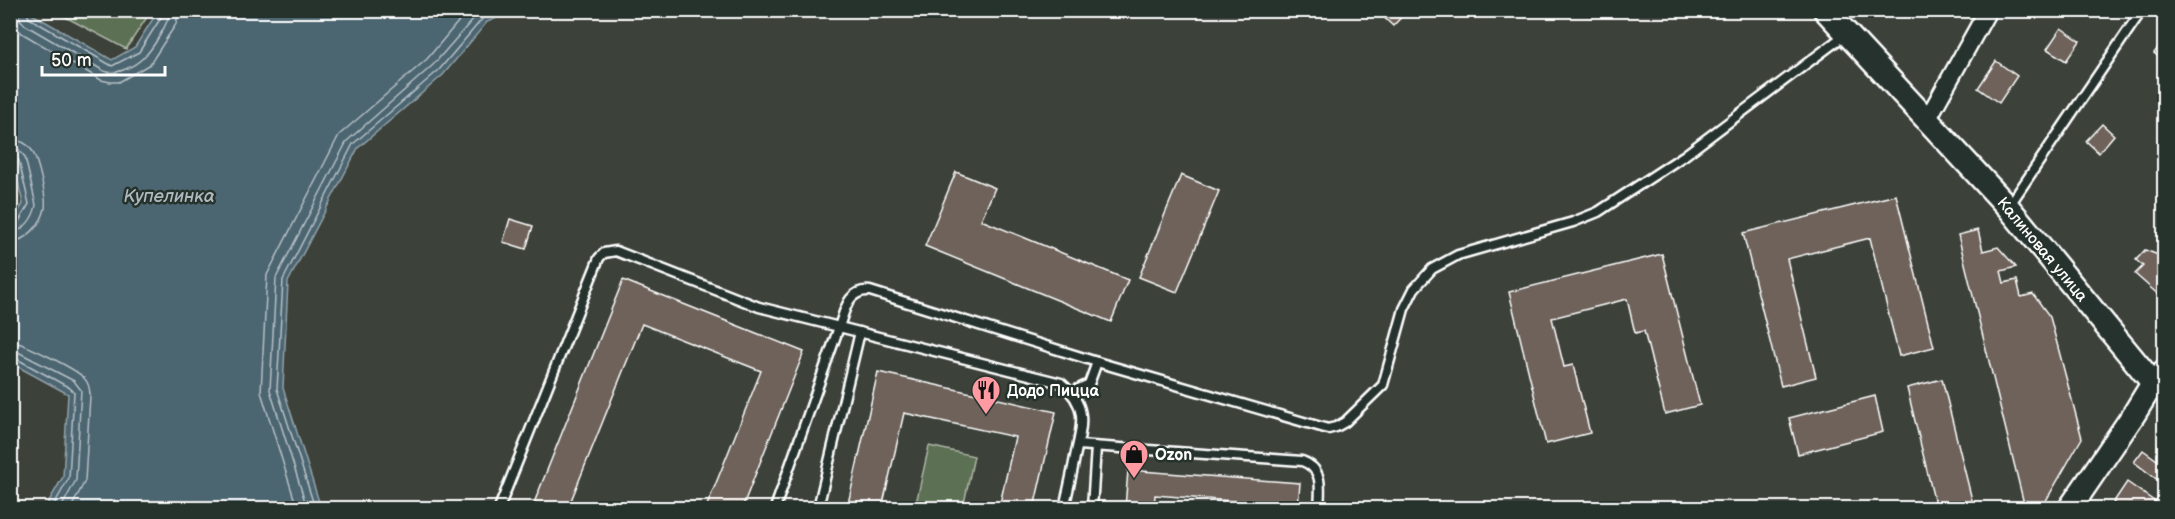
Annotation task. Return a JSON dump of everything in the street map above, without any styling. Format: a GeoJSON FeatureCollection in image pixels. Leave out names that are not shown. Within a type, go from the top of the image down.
{"type":"FeatureCollection","features":[{"type":"Feature","properties":{"kind":"street","name":"Калиновая улица"},"geometry":{"type":"LineString","coordinates":[[1825,10],[2008,207],[2159,375],[2070,508]]}},
{"type":"Feature","properties":{"kind":"street"},"geometry":{"type":"LineString","coordinates":[[1927,120],[1988,10]]}},
{"type":"Feature","properties":{"kind":"lane"},"geometry":{"type":"LineString","coordinates":[[2008,207],[2142,10]]}},
{"type":"Feature","properties":{"kind":"lane"},"geometry":{"type":"LineString","coordinates":[[775,508],[849,300],[862,290],[1320,428],[1336,427],[1383,385],[1404,309],[1414,288],[1432,269],[1458,255],[1573,222],[1598,212],[1685,155],[1846,33]]}},
{"type":"Feature","properties":{"kind":"lane"},"geometry":{"type":"LineString","coordinates":[[499,508],[599,258],[616,250],[759,307],[1061,383],[1072,392],[1080,407],[1083,422],[1064,508]]}},
{"type":"Feature","properties":{"kind":"lane"},"geometry":{"type":"LineString","coordinates":[[818,508],[860,332]]}},
{"type":"Feature","properties":{"kind":"lane"},"geometry":{"type":"LineString","coordinates":[[1072,392],[1089,384],[1096,362]]}},
{"type":"Feature","properties":{"kind":"lane"},"geometry":{"type":"LineString","coordinates":[[1078,446],[1302,461],[1311,464],[1318,477],[1319,508]]}},
{"type":"Feature","properties":{"kind":"lane"},"geometry":{"type":"LineString","coordinates":[[1092,508],[1096,447]]}},
{"type":"Feature","properties":{"kind":"green space"},"geometry":{"type":"Polygon","coordinates":[[[54,11],[151,11],[126,49],[54,11]]]}},
{"type":"Feature","properties":{"kind":"green space"},"geometry":{"type":"Polygon","coordinates":[[[11,162],[17,204],[10,209],[11,162]]]}},
{"type":"Feature","properties":{"kind":"green space"},"geometry":{"type":"Polygon","coordinates":[[[929,446],[974,456],[963,508],[915,508],[929,446]]]}},
{"type":"Feature","properties":{"kind":"water","name":"Купелинка"},"geometry":{"type":"Polygon","coordinates":[[[10,11],[27,11],[112,60],[135,47],[158,11],[514,11],[487,22],[443,75],[358,148],[288,282],[283,388],[321,508],[45,508],[63,477],[68,394],[11,363],[11,223],[23,204],[11,150],[10,11]]]}},
{"type":"Feature","properties":{"kind":"building"},"geometry":{"type":"Polygon","coordinates":[[[1376,10],[1408,10],[1393,26],[1376,10]]]}},
{"type":"Feature","properties":{"kind":"building"},"geometry":{"type":"Polygon","coordinates":[[[2061,28],[2080,41],[2066,61],[2047,49],[2061,28]]]}},
{"type":"Feature","properties":{"kind":"building"},"geometry":{"type":"Polygon","coordinates":[[[2164,40],[2164,61],[2154,53],[2164,40]]]}},
{"type":"Feature","properties":{"kind":"building"},"geometry":{"type":"Polygon","coordinates":[[[1996,61],[2017,76],[1999,103],[1978,88],[1996,61]]]}},
{"type":"Feature","properties":{"kind":"building"},"geometry":{"type":"Polygon","coordinates":[[[2102,124],[2114,135],[2099,153],[2086,141],[2102,124]]]}},
{"type":"Feature","properties":{"kind":"building"},"geometry":{"type":"Polygon","coordinates":[[[956,172],[995,188],[981,220],[1128,280],[1111,322],[925,246],[956,172]]]}},
{"type":"Feature","properties":{"kind":"building"},"geometry":{"type":"Polygon","coordinates":[[[1181,175],[1219,191],[1177,292],[1139,277],[1181,175]]]}},
{"type":"Feature","properties":{"kind":"building"},"geometry":{"type":"Polygon","coordinates":[[[1896,195],[1934,347],[1899,356],[1870,238],[1787,259],[1816,377],[1781,386],[1743,233],[1896,195]]]}},
{"type":"Feature","properties":{"kind":"building"},"geometry":{"type":"Polygon","coordinates":[[[510,219],[533,226],[526,249],[503,242],[510,219]]]}},
{"type":"Feature","properties":{"kind":"building"},"geometry":{"type":"Polygon","coordinates":[[[1978,230],[1983,251],[1998,247],[2016,267],[2001,271],[2004,283],[2017,280],[2021,297],[2033,294],[2050,317],[2082,438],[2044,504],[2028,508],[2025,508],[1958,235],[1978,230]]]}},
{"type":"Feature","properties":{"kind":"building"},"geometry":{"type":"Polygon","coordinates":[[[2145,250],[2161,256],[2164,252],[2164,293],[2161,297],[2135,274],[2143,266],[2136,260],[2145,250]]]}},
{"type":"Feature","properties":{"kind":"building"},"geometry":{"type":"Polygon","coordinates":[[[1662,254],[1700,405],[1665,414],[1644,331],[1635,333],[1627,299],[1552,318],[1564,367],[1573,365],[1590,433],[1546,444],[1509,292],[1662,254]]]}},
{"type":"Feature","properties":{"kind":"building"},"geometry":{"type":"Polygon","coordinates":[[[623,280],[804,352],[742,508],[706,508],[761,371],[642,324],[568,508],[532,508],[623,280]]]}},
{"type":"Feature","properties":{"kind":"building"},"geometry":{"type":"Polygon","coordinates":[[[878,372],[1056,412],[1034,508],[999,508],[1015,437],[904,413],[882,508],[847,508],[878,372]]]}},
{"type":"Feature","properties":{"kind":"building"},"geometry":{"type":"Polygon","coordinates":[[[1942,379],[1974,508],[1936,508],[1907,388],[1942,379]]]}},
{"type":"Feature","properties":{"kind":"building"},"geometry":{"type":"Polygon","coordinates":[[[1875,396],[1883,432],[1798,454],[1789,418],[1875,396]]]}},
{"type":"Feature","properties":{"kind":"building"},"geometry":{"type":"Polygon","coordinates":[[[2143,450],[2164,465],[2164,474],[2159,481],[2134,462],[2143,450]]]}},
{"type":"Feature","properties":{"kind":"building"},"geometry":{"type":"Polygon","coordinates":[[[1128,470],[1300,483],[1298,508],[1270,508],[1270,504],[1155,495],[1154,508],[1125,508],[1128,470]]]}},
{"type":"Feature","properties":{"kind":"building"},"geometry":{"type":"Polygon","coordinates":[[[2127,482],[2164,508],[2121,508],[2113,503],[2127,482]]]}},
{"type":"Feature","properties":{"kind":"place","name":"Додо Пицца"},"geometry":{"type":"Point","coordinates":[986,416]}},
{"type":"Feature","properties":{"kind":"place","name":"Ozon"},"geometry":{"type":"Point","coordinates":[1134,480]}}]}
